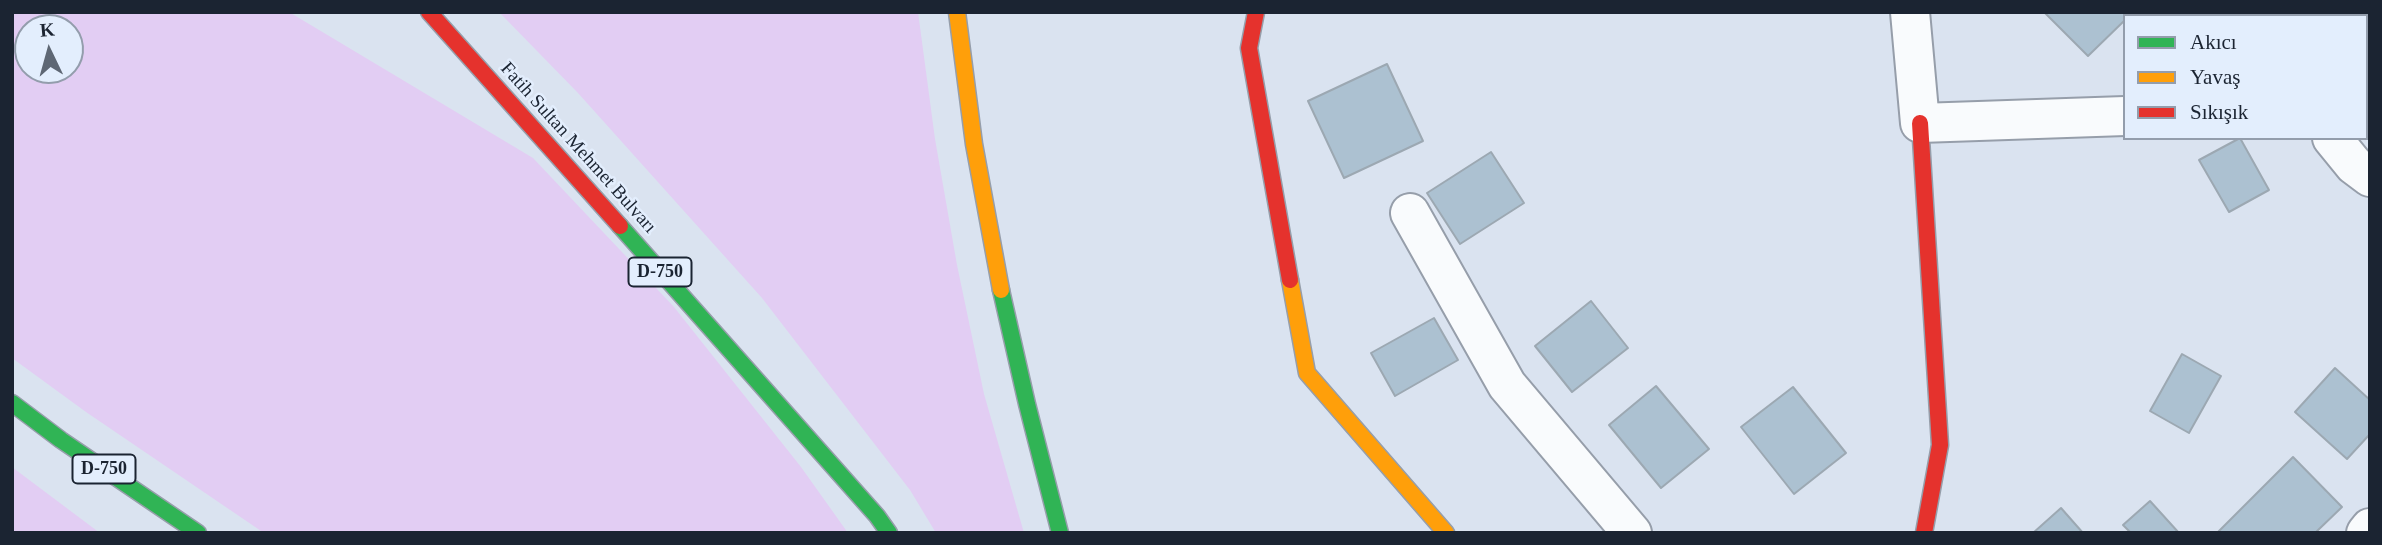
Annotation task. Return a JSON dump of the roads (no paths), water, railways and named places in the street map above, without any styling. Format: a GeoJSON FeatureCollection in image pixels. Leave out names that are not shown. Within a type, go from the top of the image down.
{"type":"FeatureCollection","features":[{"type":"Feature","properties":{"kind":"main road","name":"Fatih Sultan Mehmet Bulvarı"},"geometry":{"type":"LineString","coordinates":[[429,12],[868,505],[888,533]]}},
{"type":"Feature","properties":{"kind":"main road"},"geometry":{"type":"LineString","coordinates":[[957,12],[976,155],[1003,307],[1060,533]]}},
{"type":"Feature","properties":{"kind":"main road"},"geometry":{"type":"LineString","coordinates":[[1256,12],[1249,48],[1307,373],[1446,533]]}},
{"type":"Feature","properties":{"kind":"main road"},"geometry":{"type":"LineString","coordinates":[[1920,123],[1940,445],[1924,533]]}},
{"type":"Feature","properties":{"kind":"main road","name":"D-750"},"geometry":{"type":"LineString","coordinates":[[12,403],[61,440],[198,533]]}},
{"type":"Feature","properties":{"kind":"street"},"geometry":{"type":"LineString","coordinates":[[1910,12],[1920,123],[2123,116]]}},
{"type":"Feature","properties":{"kind":"street"},"geometry":{"type":"LineString","coordinates":[[2334,140],[2354,165],[2370,177]]}},
{"type":"Feature","properties":{"kind":"street"},"geometry":{"type":"LineString","coordinates":[[1410,213],[1507,385],[1632,533]]}},
{"type":"Feature","properties":{"kind":"street"},"geometry":{"type":"LineString","coordinates":[[2366,533],[2370,528]]}}]}
